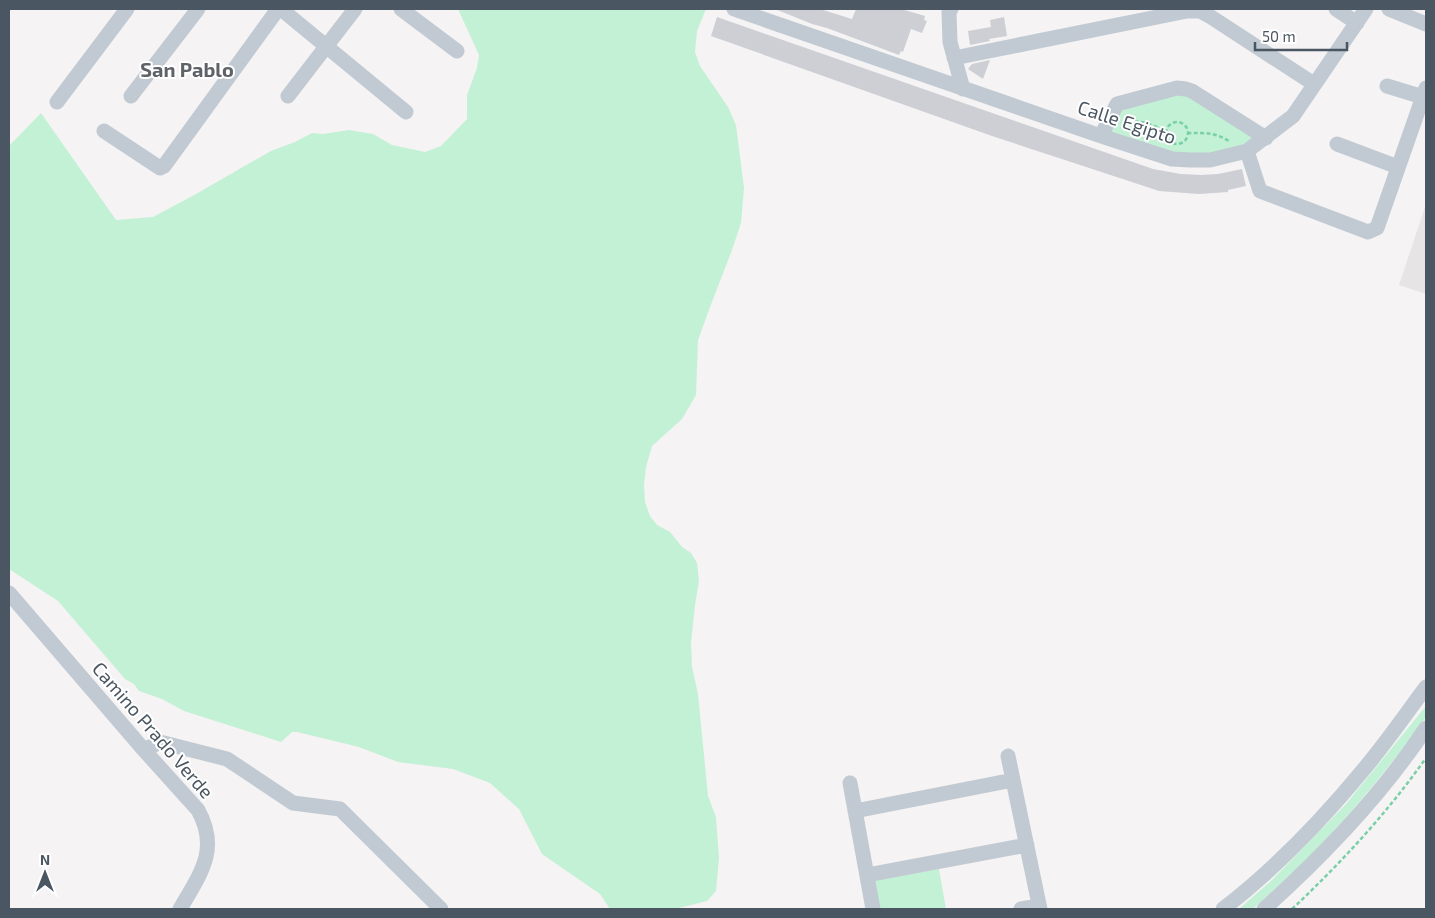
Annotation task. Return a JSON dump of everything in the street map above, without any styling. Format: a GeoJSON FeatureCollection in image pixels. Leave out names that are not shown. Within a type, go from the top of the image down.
{"type":"FeatureCollection","features":[{"type":"Feature","properties":{"kind":"street"},"geometry":{"type":"LineString","coordinates":[[58,102],[127,9]]}},
{"type":"Feature","properties":{"kind":"street"},"geometry":{"type":"LineString","coordinates":[[131,96],[198,9]]}},
{"type":"Feature","properties":{"kind":"street"},"geometry":{"type":"LineString","coordinates":[[104,131],[160,168],[164,166],[280,9],[406,112]]}},
{"type":"Feature","properties":{"kind":"street"},"geometry":{"type":"LineString","coordinates":[[288,96],[355,9]]}},
{"type":"Feature","properties":{"kind":"street"},"geometry":{"type":"LineString","coordinates":[[401,9],[457,51]]}},
{"type":"Feature","properties":{"kind":"street","name":"Calle Egipto"},"geometry":{"type":"LineString","coordinates":[[734,9],[1100,136],[1172,159],[1210,160],[1247,151],[1293,116],[1366,9]]}},
{"type":"Feature","properties":{"kind":"street"},"geometry":{"type":"LineString","coordinates":[[951,9],[949,12],[950,42],[963,89]]}},
{"type":"Feature","properties":{"kind":"street"},"geometry":{"type":"LineString","coordinates":[[1336,9],[1357,23]]}},
{"type":"Feature","properties":{"kind":"street"},"geometry":{"type":"LineString","coordinates":[[1389,9],[1426,24]]}},
{"type":"Feature","properties":{"kind":"street"},"geometry":{"type":"LineString","coordinates":[[954,58],[1122,16],[1200,11],[1211,16],[1314,84]]}},
{"type":"Feature","properties":{"kind":"street"},"geometry":{"type":"LineString","coordinates":[[1247,151],[1260,191],[1368,232],[1377,228],[1425,93],[1387,86]]}},
{"type":"Feature","properties":{"kind":"street"},"geometry":{"type":"LineString","coordinates":[[1100,136],[1117,104],[1177,88],[1192,91],[1266,138]]}},
{"type":"Feature","properties":{"kind":"street"},"geometry":{"type":"LineString","coordinates":[[1337,144],[1398,167]]}},
{"type":"Feature","properties":{"kind":"street","name":"Camino Prado Verde"},"geometry":{"type":"LineString","coordinates":[[9,593],[198,810],[206,828],[208,847],[205,864],[180,909]]}},
{"type":"Feature","properties":{"kind":"street"},"geometry":{"type":"LineString","coordinates":[[1223,909],[1245,892],[1306,834],[1364,769],[1426,687]]}},
{"type":"Feature","properties":{"kind":"street"},"geometry":{"type":"LineString","coordinates":[[1264,909],[1346,829],[1404,762],[1426,728]]}},
{"type":"Feature","properties":{"kind":"street"},"geometry":{"type":"LineString","coordinates":[[144,750],[160,742],[227,759],[294,803],[340,809],[440,909]]}},
{"type":"Feature","properties":{"kind":"street"},"geometry":{"type":"LineString","coordinates":[[1008,756],[1040,908],[1021,909]]}},
{"type":"Feature","properties":{"kind":"street"},"geometry":{"type":"LineString","coordinates":[[855,811],[1013,780]]}},
{"type":"Feature","properties":{"kind":"street"},"geometry":{"type":"LineString","coordinates":[[850,783],[873,909]]}},
{"type":"Feature","properties":{"kind":"street"},"geometry":{"type":"LineString","coordinates":[[867,875],[1026,845]]}},
{"type":"Feature","properties":{"kind":"path"},"geometry":{"type":"LineString","coordinates":[[1120,125],[1132,120],[1144,122],[1166,131]]}},
{"type":"Feature","properties":{"kind":"path"},"geometry":{"type":"LineString","coordinates":[[1176,122],[1185,126],[1188,133],[1185,140],[1175,144],[1169,141],[1166,131],[1170,125],[1176,122]]}},
{"type":"Feature","properties":{"kind":"path"},"geometry":{"type":"LineString","coordinates":[[1188,133],[1218,135],[1247,151]]}},
{"type":"Feature","properties":{"kind":"path"},"geometry":{"type":"LineString","coordinates":[[1292,909],[1338,864],[1368,831],[1426,758]]}},
{"type":"Feature","properties":{"kind":"shaded area"},"geometry":{"type":"Polygon","coordinates":[[[1426,204],[1426,294],[1399,285],[1426,204]]]}},
{"type":"Feature","properties":{"kind":"green space"},"geometry":{"type":"Polygon","coordinates":[[[458,9],[706,9],[697,31],[695,52],[700,66],[728,107],[736,125],[744,188],[741,223],[698,340],[696,395],[682,419],[652,446],[646,467],[644,485],[645,502],[650,516],[657,525],[670,532],[682,547],[691,553],[697,563],[699,581],[691,643],[692,667],[698,694],[708,796],[716,817],[719,858],[716,891],[707,901],[675,909],[610,909],[600,894],[542,854],[519,809],[490,783],[453,769],[398,762],[359,747],[297,732],[292,732],[281,742],[184,711],[162,699],[139,691],[134,684],[125,679],[58,601],[9,569],[9,146],[41,113],[116,220],[153,217],[271,151],[312,133],[323,134],[349,130],[373,134],[392,145],[425,152],[441,146],[467,119],[467,95],[477,68],[479,55],[458,9]]]}},
{"type":"Feature","properties":{"kind":"green space"},"geometry":{"type":"Polygon","coordinates":[[[1185,93],[1257,139],[1220,153],[1192,155],[1151,147],[1111,133],[1119,106],[1185,93]]]}},
{"type":"Feature","properties":{"kind":"green space"},"geometry":{"type":"Polygon","coordinates":[[[1426,706],[1426,717],[1370,790],[1340,824],[1302,864],[1254,908],[1239,909],[1272,880],[1346,804],[1426,706]]]}},
{"type":"Feature","properties":{"kind":"green space"},"geometry":{"type":"Polygon","coordinates":[[[939,869],[946,909],[877,909],[873,880],[939,869]]]}},
{"type":"Feature","properties":{"kind":"building"},"geometry":{"type":"Polygon","coordinates":[[[775,9],[820,9],[852,19],[856,9],[901,9],[925,16],[924,20],[927,21],[922,33],[911,29],[903,52],[901,51],[899,55],[775,9]]]}},
{"type":"Feature","properties":{"kind":"building"},"geometry":{"type":"Polygon","coordinates":[[[717,17],[1153,169],[1201,175],[1242,169],[1246,186],[1228,190],[1228,192],[1199,194],[1159,191],[992,136],[711,36],[717,17]]]}},
{"type":"Feature","properties":{"kind":"building"},"geometry":{"type":"Polygon","coordinates":[[[1004,17],[1007,36],[970,45],[968,31],[991,27],[990,20],[1004,17]]]}},
{"type":"Feature","properties":{"kind":"building"},"geometry":{"type":"Polygon","coordinates":[[[990,60],[983,79],[968,69],[972,64],[990,60]]]}},
{"type":"Feature","properties":{"kind":"district","name":"San Pablo"},"geometry":{"type":"Point","coordinates":[187,70]}}]}
